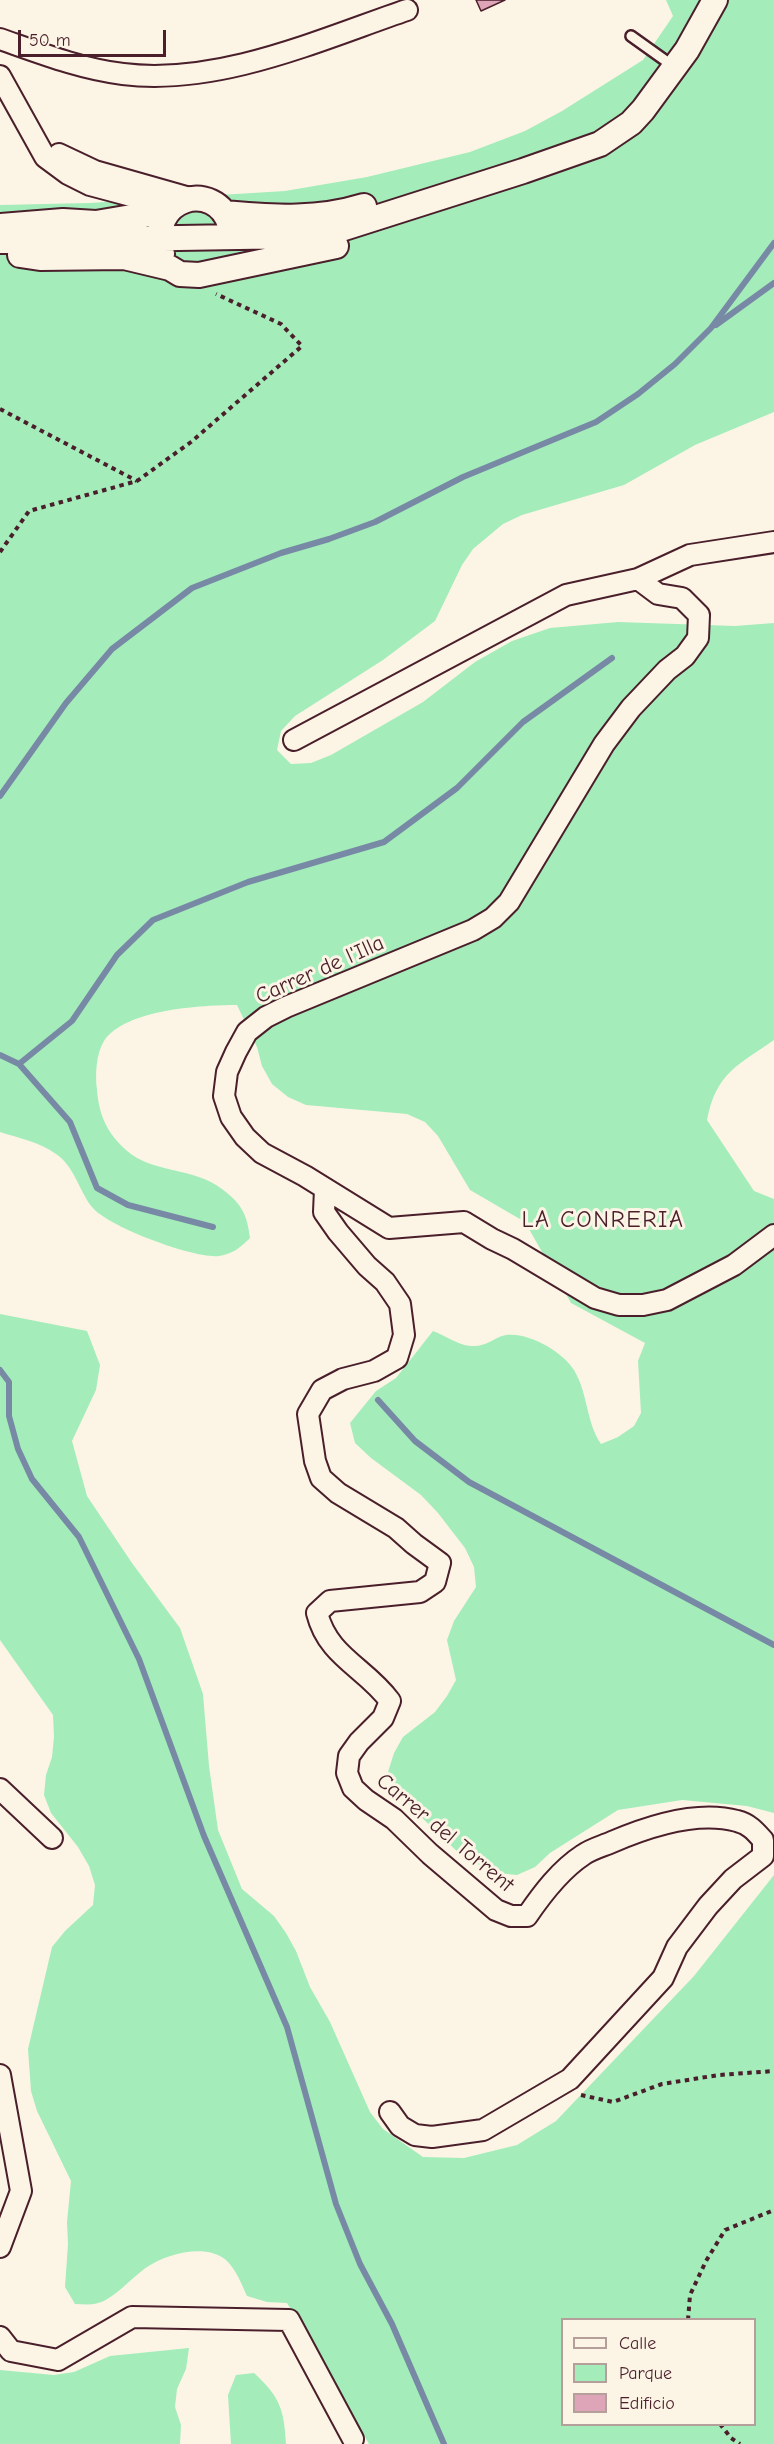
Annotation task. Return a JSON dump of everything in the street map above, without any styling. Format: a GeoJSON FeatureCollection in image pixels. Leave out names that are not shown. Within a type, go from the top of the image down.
{"type":"FeatureCollection","features":[{"type":"Feature","properties":{"kind":"street"},"geometry":{"type":"LineString","coordinates":[[0,241],[298,236],[341,229],[600,144],[616,134],[643,110],[687,50],[715,0]]}},
{"type":"Feature","properties":{"kind":"street"},"geometry":{"type":"LineString","coordinates":[[0,39],[54,58],[123,74],[190,75],[271,57],[407,10]]}},
{"type":"Feature","properties":{"kind":"street"},"geometry":{"type":"LineString","coordinates":[[0,76],[45,157],[68,174],[90,185],[135,197],[167,211]]}},
{"type":"Feature","properties":{"kind":"street"},"geometry":{"type":"LineString","coordinates":[[36,140],[85,166],[190,198],[205,200],[224,213],[229,221],[233,238],[231,250],[224,263],[214,271]]}},
{"type":"Feature","properties":{"kind":"street"},"geometry":{"type":"LineString","coordinates":[[224,213],[285,218],[341,213],[423,188],[474,186]]}},
{"type":"Feature","properties":{"kind":"street"},"geometry":{"type":"LineString","coordinates":[[0,252],[40,258],[124,257],[199,275],[360,240],[399,228],[436,213],[474,186]]}},
{"type":"Feature","properties":{"kind":"street"},"geometry":{"type":"LineString","coordinates":[[0,226],[63,221],[96,223],[167,211],[190,198]]}},
{"type":"Feature","properties":{"kind":"street"},"geometry":{"type":"LineString","coordinates":[[167,211],[159,228],[161,253],[179,272]]}},
{"type":"Feature","properties":{"kind":"street"},"geometry":{"type":"LineString","coordinates":[[294,740],[566,595],[639,579],[690,555],[774,542]]}},
{"type":"Feature","properties":{"kind":"street","name":"Carrer de l'Illa"},"geometry":{"type":"LineString","coordinates":[[639,579],[658,594],[682,598],[699,615],[698,639],[685,656],[667,670],[631,708],[604,744],[522,884],[508,902],[493,918],[473,930],[266,1017],[247,1032],[236,1052],[227,1072],[224,1096],[231,1117],[245,1137],[262,1153],[389,1228],[464,1222],[595,1298],[619,1305],[643,1305],[667,1300],[734,1265],[774,1235]]}},
{"type":"Feature","properties":{"kind":"street","name":"Carrer del Torrent"},"geometry":{"type":"LineString","coordinates":[[325,1189],[324,1212],[367,1266],[385,1282],[400,1304],[404,1335],[397,1358],[374,1371],[343,1380],[322,1390],[308,1413],[315,1461],[321,1478],[338,1493],[396,1528],[440,1563],[435,1582],[420,1592],[330,1601],[317,1612],[321,1628],[329,1643],[354,1668],[380,1688],[390,1701],[383,1718],[358,1742],[349,1756],[347,1773],[353,1788],[394,1819],[430,1854],[496,1910],[511,1916],[527,1916],[548,1888],[585,1853],[654,1824],[722,1819],[738,1821],[753,1828],[763,1840],[763,1856],[733,1879],[714,1899],[677,1947],[663,1978],[570,2079],[483,2130],[432,2137],[415,2135],[400,2126],[390,2112]]}},
{"type":"Feature","properties":{"kind":"street"},"geometry":{"type":"LineString","coordinates":[[0,1789],[52,1838]]}},
{"type":"Feature","properties":{"kind":"street"},"geometry":{"type":"LineString","coordinates":[[0,2075],[21,2192],[0,2247]]}},
{"type":"Feature","properties":{"kind":"street"},"geometry":{"type":"LineString","coordinates":[[0,2337],[11,2351],[58,2360],[132,2317],[289,2320],[353,2439]]}},
{"type":"Feature","properties":{"kind":"lane"},"geometry":{"type":"LineString","coordinates":[[631,36],[675,66]]}},
{"type":"Feature","properties":{"kind":"path"},"geometry":{"type":"LineString","coordinates":[[0,552],[29,511],[137,481],[191,442],[302,346],[281,324],[195,284],[179,272]]}},
{"type":"Feature","properties":{"kind":"path"},"geometry":{"type":"LineString","coordinates":[[0,409],[137,481]]}},
{"type":"Feature","properties":{"kind":"path"},"geometry":{"type":"LineString","coordinates":[[570,2079],[580,2094],[613,2102],[662,2084],[719,2075],[774,2071]]}},
{"type":"Feature","properties":{"kind":"path"},"geometry":{"type":"LineString","coordinates":[[688,2318],[690,2295],[706,2261],[725,2230],[774,2210]]}},
{"type":"Feature","properties":{"kind":"path"},"geometry":{"type":"LineString","coordinates":[[721,2426],[730,2438],[740,2444]]}},
{"type":"Feature","properties":{"kind":"green space"},"geometry":{"type":"Polygon","coordinates":[[[666,0],[774,0],[774,412],[695,445],[624,485],[522,515],[503,524],[473,549],[462,565],[435,621],[383,660],[295,716],[281,731],[277,750],[291,764],[311,763],[331,755],[423,702],[475,662],[512,641],[550,628],[618,622],[735,626],[774,623],[774,1040],[730,1072],[716,1091],[707,1120],[754,1191],[774,1199],[774,1813],[747,1806],[682,1800],[618,1810],[550,1853],[535,1867],[517,1875],[497,1873],[464,1858],[395,1792],[388,1772],[394,1753],[403,1737],[435,1712],[456,1680],[447,1640],[454,1621],[476,1587],[474,1567],[465,1548],[421,1495],[371,1458],[355,1443],[350,1423],[376,1391],[396,1378],[433,1331],[467,1346],[482,1345],[502,1336],[515,1335],[535,1340],[554,1350],[569,1363],[579,1379],[592,1426],[601,1444],[618,1437],[634,1426],[641,1413],[638,1361],[645,1343],[571,1303],[525,1222],[470,1190],[438,1136],[425,1122],[407,1114],[306,1105],[288,1097],[272,1084],[262,1066],[257,1047],[237,1005],[166,1011],[129,1022],[114,1030],[104,1041],[99,1052],[96,1071],[98,1099],[102,1115],[109,1130],[126,1150],[148,1163],[211,1182],[229,1194],[239,1205],[247,1222],[250,1238],[233,1252],[219,1256],[207,1256],[172,1247],[115,1224],[92,1207],[68,1166],[56,1154],[36,1143],[0,1132],[0,205],[89,203],[285,191],[367,177],[470,152],[525,131],[562,111],[643,60],[673,16],[666,0]]]}},
{"type":"Feature","properties":{"kind":"green space"},"geometry":{"type":"Polygon","coordinates":[[[0,1314],[87,1331],[100,1365],[96,1390],[72,1441],[87,1496],[132,1563],[180,1628],[203,1694],[209,1766],[218,1830],[242,1889],[274,1916],[296,1951],[310,1987],[330,2022],[370,2112],[383,2129],[423,2157],[464,2158],[517,2145],[556,2121],[694,1976],[774,1875],[774,2444],[369,2444],[287,2303],[267,2302],[247,2296],[233,2268],[217,2255],[197,2251],[165,2258],[147,2267],[108,2299],[94,2304],[75,2304],[65,2287],[71,2181],[37,2111],[31,2091],[28,2049],[52,1947],[65,1931],[93,1905],[95,1885],[89,1866],[78,1847],[51,1813],[44,1795],[46,1775],[52,1757],[53,1715],[0,1640],[0,1314]]]}},
{"type":"Feature","properties":{"kind":"green space"},"geometry":{"type":"Polygon","coordinates":[[[189,2348],[186,2369],[177,2389],[175,2407],[181,2425],[180,2444],[0,2444],[0,2370],[54,2375],[74,2372],[110,2356],[189,2348]]]}},
{"type":"Feature","properties":{"kind":"green space"},"geometry":{"type":"Polygon","coordinates":[[[254,2373],[270,2389],[279,2404],[284,2422],[286,2444],[231,2444],[228,2395],[236,2375],[254,2373]]]}},
{"type":"Feature","properties":{"kind":"building"},"geometry":{"type":"Polygon","coordinates":[[[476,0],[505,0],[481,11],[476,0]]]}},
{"type":"Feature","properties":{"kind":"waterway"},"geometry":{"type":"LineString","coordinates":[[0,796],[66,703],[112,649],[192,588],[281,553],[375,522],[463,477],[596,422],[638,394],[675,364],[711,328],[774,243]]}},
{"type":"Feature","properties":{"kind":"waterway"},"geometry":{"type":"LineString","coordinates":[[716,325],[774,283]]}},
{"type":"Feature","properties":{"kind":"waterway"},"geometry":{"type":"LineString","coordinates":[[0,1055],[19,1064],[72,1021],[117,955],[153,920],[248,882],[384,842],[457,788],[523,722],[612,658]]}},
{"type":"Feature","properties":{"kind":"waterway"},"geometry":{"type":"LineString","coordinates":[[19,1064],[70,1122],[97,1188],[128,1205],[213,1227]]}},
{"type":"Feature","properties":{"kind":"waterway"},"geometry":{"type":"LineString","coordinates":[[0,1370],[9,1382],[9,1416],[18,1449],[32,1479],[79,1537],[139,1659],[204,1836],[287,2027],[336,2204],[360,2264],[392,2324],[444,2444]]}},
{"type":"Feature","properties":{"kind":"waterway"},"geometry":{"type":"LineString","coordinates":[[378,1400],[415,1441],[469,1482],[774,1645]]}},
{"type":"Feature","properties":{"kind":"district","name":"LA CONRERIA"},"geometry":{"type":"Point","coordinates":[603,1220]}}]}
